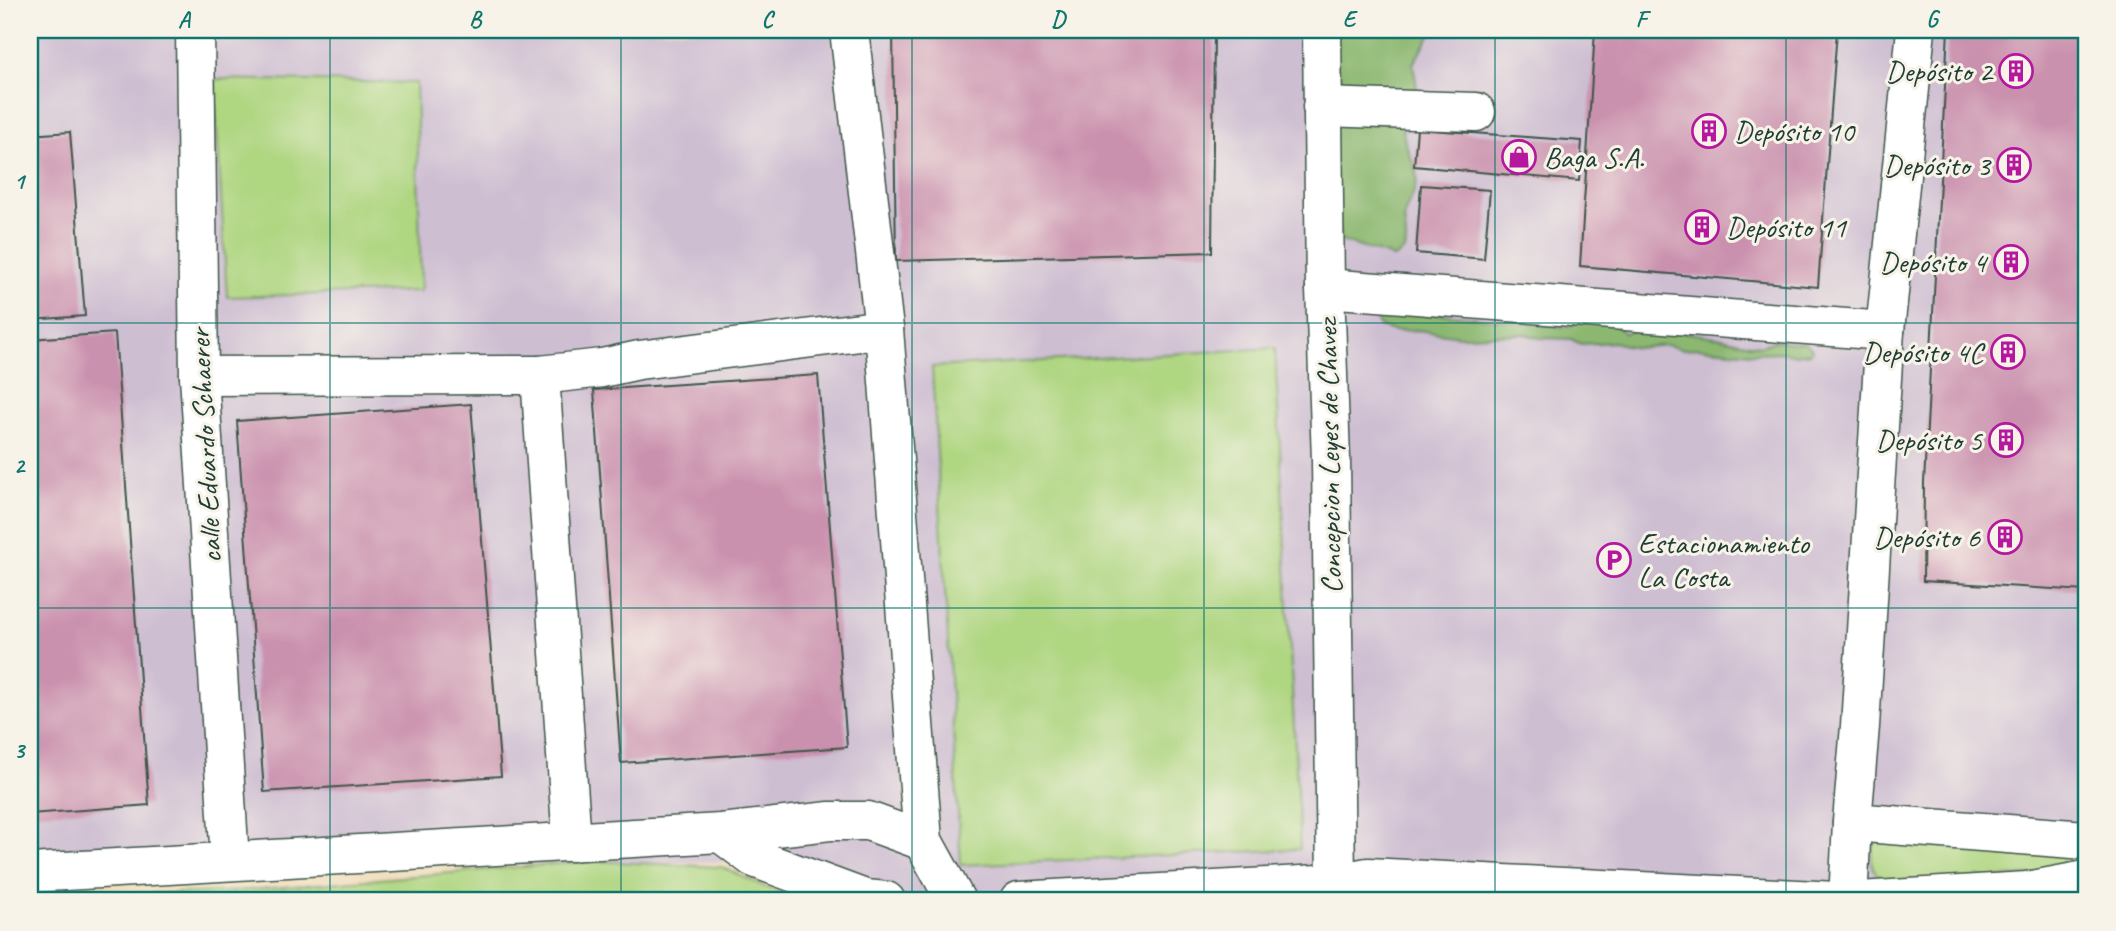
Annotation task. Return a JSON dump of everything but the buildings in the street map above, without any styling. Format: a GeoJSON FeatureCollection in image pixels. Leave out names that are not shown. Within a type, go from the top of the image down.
{"type":"FeatureCollection","features":[{"type":"Feature","properties":{"kind":"lane","name":"calle Eduardo Schaerer"},"geometry":{"type":"LineString","coordinates":[[195,30],[199,376],[230,861]]}},
{"type":"Feature","properties":{"kind":"lane"},"geometry":{"type":"LineString","coordinates":[[849,30],[884,329],[923,841],[956,901]]}},
{"type":"Feature","properties":{"kind":"lane","name":"Concepcion Leyes de Chavez"},"geometry":{"type":"LineString","coordinates":[[1322,30],[1325,288],[1331,460],[1359,887]]}},
{"type":"Feature","properties":{"kind":"lane"},"geometry":{"type":"LineString","coordinates":[[1848,901],[1885,331],[1916,30]]}},
{"type":"Feature","properties":{"kind":"lane"},"geometry":{"type":"LineString","coordinates":[[1322,107],[1476,112]]}},
{"type":"Feature","properties":{"kind":"lane"},"geometry":{"type":"LineString","coordinates":[[1325,288],[1885,331]]}},
{"type":"Feature","properties":{"kind":"lane"},"geometry":{"type":"LineString","coordinates":[[199,376],[540,375],[884,329]]}},
{"type":"Feature","properties":{"kind":"lane"},"geometry":{"type":"LineString","coordinates":[[540,375],[572,842]]}},
{"type":"Feature","properties":{"kind":"lane"},"geometry":{"type":"LineString","coordinates":[[30,873],[721,833],[830,821],[868,821],[923,841]]}},
{"type":"Feature","properties":{"kind":"lane"},"geometry":{"type":"LineString","coordinates":[[1852,822],[2086,840]]}},
{"type":"Feature","properties":{"kind":"lane"},"geometry":{"type":"LineString","coordinates":[[721,833],[754,858],[865,899],[886,901]]}},
{"type":"Feature","properties":{"kind":"lane"},"geometry":{"type":"LineString","coordinates":[[1858,901],[2040,896],[2086,880]]}},
{"type":"Feature","properties":{"kind":"lane"},"geometry":{"type":"LineString","coordinates":[[1019,901],[1359,887],[1836,901]]}},
{"type":"Feature","properties":{"kind":"shaded area"},"geometry":{"type":"Polygon","coordinates":[[[30,30],[2086,30],[2086,901],[819,901],[728,862],[30,868],[30,30]]]}},
{"type":"Feature","properties":{"kind":"green space"},"geometry":{"type":"Polygon","coordinates":[[[1330,30],[1437,30],[1432,32],[1413,64],[1417,97],[1403,132],[1417,183],[1405,213],[1405,250],[1395,258],[1341,241],[1325,147],[1345,96],[1330,30]]]}},
{"type":"Feature","properties":{"kind":"green space"},"geometry":{"type":"Polygon","coordinates":[[[214,79],[416,83],[421,291],[227,297],[214,79]]]}},
{"type":"Feature","properties":{"kind":"green space"},"geometry":{"type":"Polygon","coordinates":[[[1385,308],[1566,327],[1584,319],[1610,321],[1624,333],[1657,327],[1669,334],[1677,331],[1760,346],[1775,341],[1805,343],[1813,350],[1811,353],[1796,355],[1783,352],[1681,349],[1667,345],[1636,348],[1614,342],[1581,344],[1571,339],[1540,338],[1525,334],[1460,336],[1417,330],[1394,331],[1380,327],[1377,321],[1378,315],[1385,308]]]}},
{"type":"Feature","properties":{"kind":"green space"},"geometry":{"type":"Polygon","coordinates":[[[1275,348],[1300,849],[961,865],[932,367],[1275,348]]]}},
{"type":"Feature","properties":{"kind":"green space"},"geometry":{"type":"Polygon","coordinates":[[[1875,841],[2086,857],[2086,872],[1893,884],[1880,877],[1873,868],[1875,841]]]}},
{"type":"Feature","properties":{"kind":"green space"},"geometry":{"type":"Polygon","coordinates":[[[593,861],[722,867],[792,901],[30,901],[30,896],[223,892],[593,861]]]}},
{"type":"Feature","properties":{"kind":"place","name":"Depósito 2"},"geometry":{"type":"Point","coordinates":[2016,71]}},
{"type":"Feature","properties":{"kind":"place","name":"Depósito 10"},"geometry":{"type":"Point","coordinates":[1709,131]}},
{"type":"Feature","properties":{"kind":"place","name":"Baga S.A."},"geometry":{"type":"Point","coordinates":[1519,157]}},
{"type":"Feature","properties":{"kind":"place","name":"Depósito 3"},"geometry":{"type":"Point","coordinates":[2014,165]}},
{"type":"Feature","properties":{"kind":"place","name":"Depósito 11"},"geometry":{"type":"Point","coordinates":[1702,227]}},
{"type":"Feature","properties":{"kind":"place","name":"Depósito 4"},"geometry":{"type":"Point","coordinates":[2011,262]}},
{"type":"Feature","properties":{"kind":"place","name":"Depósito 4C"},"geometry":{"type":"Point","coordinates":[2008,352]}},
{"type":"Feature","properties":{"kind":"place","name":"Depósito 5"},"geometry":{"type":"Point","coordinates":[2006,440]}},
{"type":"Feature","properties":{"kind":"place","name":"Depósito 6"},"geometry":{"type":"Point","coordinates":[2005,537]}},
{"type":"Feature","properties":{"kind":"place","name":"Estacionamiento La Costa"},"geometry":{"type":"Point","coordinates":[1614,560]}}]}
